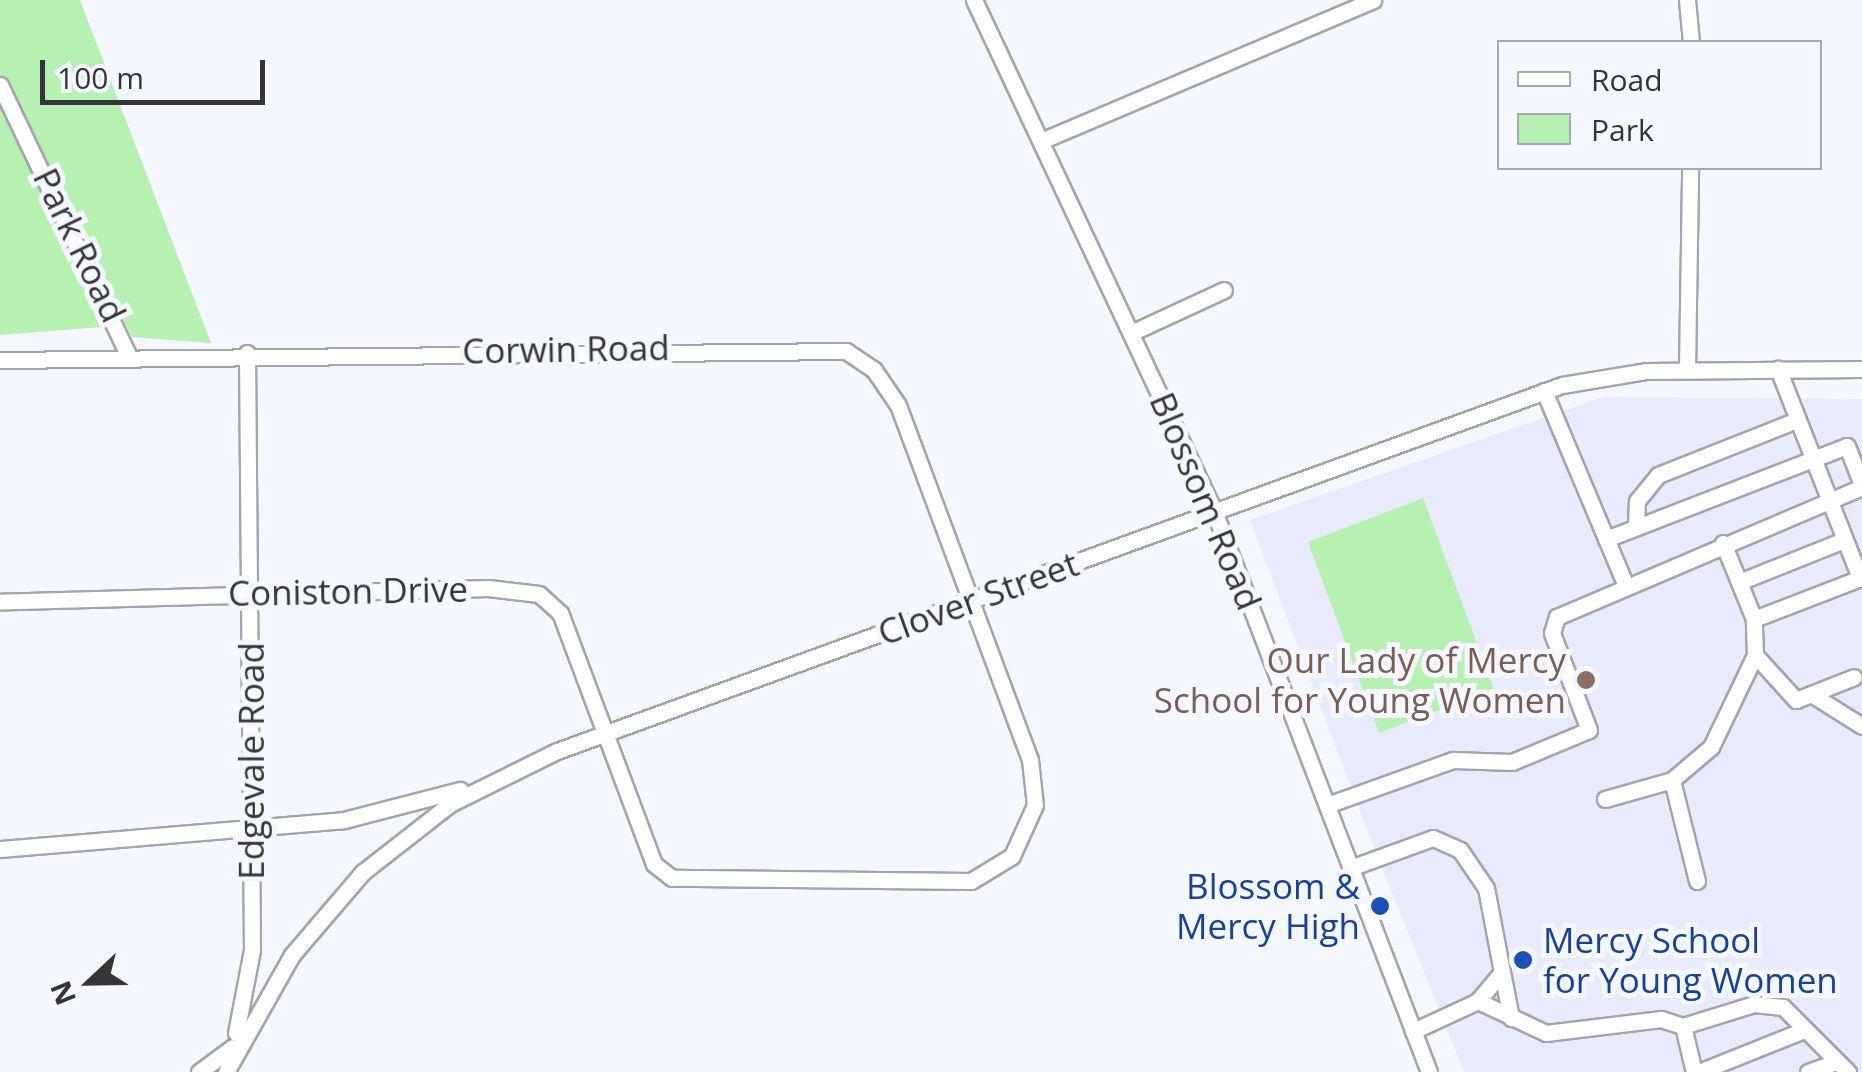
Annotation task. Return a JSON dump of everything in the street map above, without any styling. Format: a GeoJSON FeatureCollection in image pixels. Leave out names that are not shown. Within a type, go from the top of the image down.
{"type":"FeatureCollection","features":[{"type":"Feature","properties":{"kind":"street","name":"Blossom Road"},"geometry":{"type":"LineString","coordinates":[[974,0],[1214,511],[1428,1072]]}},
{"type":"Feature","properties":{"kind":"street"},"geometry":{"type":"LineString","coordinates":[[1042,141],[1373,0]]}},
{"type":"Feature","properties":{"kind":"street"},"geometry":{"type":"LineString","coordinates":[[1688,0],[1691,40]]}},
{"type":"Feature","properties":{"kind":"street","name":"Park Road"},"geometry":{"type":"LineString","coordinates":[[0,85],[128,354]]}},
{"type":"Feature","properties":{"kind":"street"},"geometry":{"type":"LineString","coordinates":[[1687,369],[1690,170]]}},
{"type":"Feature","properties":{"kind":"street"},"geometry":{"type":"LineString","coordinates":[[1133,332],[1224,290]]}},
{"type":"Feature","properties":{"kind":"street","name":"Corwin Road"},"geometry":{"type":"LineString","coordinates":[[0,360],[128,354],[846,351],[891,391],[973,600],[1030,760],[1035,805],[1012,856],[971,881],[672,878],[654,864],[606,733]]}},
{"type":"Feature","properties":{"kind":"street","name":"Edgevale Road"},"geometry":{"type":"LineString","coordinates":[[233,1047],[252,950],[247,354]]}},
{"type":"Feature","properties":{"kind":"street","name":"Clover Street"},"geometry":{"type":"LineString","coordinates":[[226,1072],[233,1047],[363,872],[489,782],[606,733],[1544,390],[1687,369],[1862,369]]}},
{"type":"Feature","properties":{"kind":"street"},"geometry":{"type":"LineString","coordinates":[[1754,619],[1860,578],[1778,369]]}},
{"type":"Feature","properties":{"kind":"street"},"geometry":{"type":"LineString","coordinates":[[1544,390],[1624,582]]}},
{"type":"Feature","properties":{"kind":"street"},"geometry":{"type":"LineString","coordinates":[[1636,526],[1636,502],[1658,475],[1797,420]]}},
{"type":"Feature","properties":{"kind":"street"},"geometry":{"type":"LineString","coordinates":[[1326,805],[1453,760],[1512,762],[1588,730],[1552,624],[1624,582],[1862,486],[1846,446],[1606,539]]}},
{"type":"Feature","properties":{"kind":"street"},"geometry":{"type":"LineString","coordinates":[[1739,582],[1844,540]]}},
{"type":"Feature","properties":{"kind":"street"},"geometry":{"type":"LineString","coordinates":[[1605,800],[1672,780],[1710,747],[1755,655],[1754,619],[1723,543]]}},
{"type":"Feature","properties":{"kind":"street","name":"Coniston Drive"},"geometry":{"type":"LineString","coordinates":[[0,602],[250,593],[540,594],[560,613],[606,733]]}},
{"type":"Feature","properties":{"kind":"street"},"geometry":{"type":"LineString","coordinates":[[1755,655],[1796,700],[1854,677]]}},
{"type":"Feature","properties":{"kind":"street"},"geometry":{"type":"LineString","coordinates":[[1811,694],[1862,726]]}},
{"type":"Feature","properties":{"kind":"street"},"geometry":{"type":"LineString","coordinates":[[1672,780],[1697,881]]}},
{"type":"Feature","properties":{"kind":"street"},"geometry":{"type":"LineString","coordinates":[[0,849],[88,835],[252,830],[383,813],[489,782]]}},
{"type":"Feature","properties":{"kind":"street"},"geometry":{"type":"LineString","coordinates":[[1350,868],[1432,838],[1460,850],[1497,916],[1502,972],[1512,1018]]}},
{"type":"Feature","properties":{"kind":"street"},"geometry":{"type":"LineString","coordinates":[[1413,1031],[1478,1001],[1502,972]]}},
{"type":"Feature","properties":{"kind":"street"},"geometry":{"type":"LineString","coordinates":[[1478,1001],[1546,1033],[1661,1019],[1682,1026],[1754,1004],[1784,1007],[1841,1067]]}},
{"type":"Feature","properties":{"kind":"street"},"geometry":{"type":"LineString","coordinates":[[1682,1026],[1696,1072],[1804,1030]]}},
{"type":"Feature","properties":{"kind":"street"},"geometry":{"type":"LineString","coordinates":[[199,1072],[233,1047]]}},
{"type":"Feature","properties":{"kind":"street"},"geometry":{"type":"LineString","coordinates":[[1808,1072],[1841,1067]]}},
{"type":"Feature","properties":{"kind":"shaded area","name":"Our Lady of Mercy School for Young Women"},"geometry":{"type":"Polygon","coordinates":[[[1603,397],[1862,399],[1862,1072],[1464,1072],[1371,840],[1250,520],[1603,397]]]}},
{"type":"Feature","properties":{"kind":"green space"},"geometry":{"type":"Polygon","coordinates":[[[0,0],[80,0],[211,343],[132,337],[0,76],[0,0]]]}},
{"type":"Feature","properties":{"kind":"green space"},"geometry":{"type":"Polygon","coordinates":[[[0,105],[12,123],[115,326],[0,335],[0,105]]]}},
{"type":"Feature","properties":{"kind":"green space"},"geometry":{"type":"Polygon","coordinates":[[[1423,498],[1494,689],[1379,733],[1308,542],[1423,498]]]}},
{"type":"Feature","properties":{"kind":"place","name":"Our Lady of Mercy School for Young Women"},"geometry":{"type":"Point","coordinates":[1586,680]}},
{"type":"Feature","properties":{"kind":"place","name":"Blossom & Mercy High"},"geometry":{"type":"Point","coordinates":[1380,906]}},
{"type":"Feature","properties":{"kind":"place","name":"Mercy School for Young Women"},"geometry":{"type":"Point","coordinates":[1523,960]}}]}
